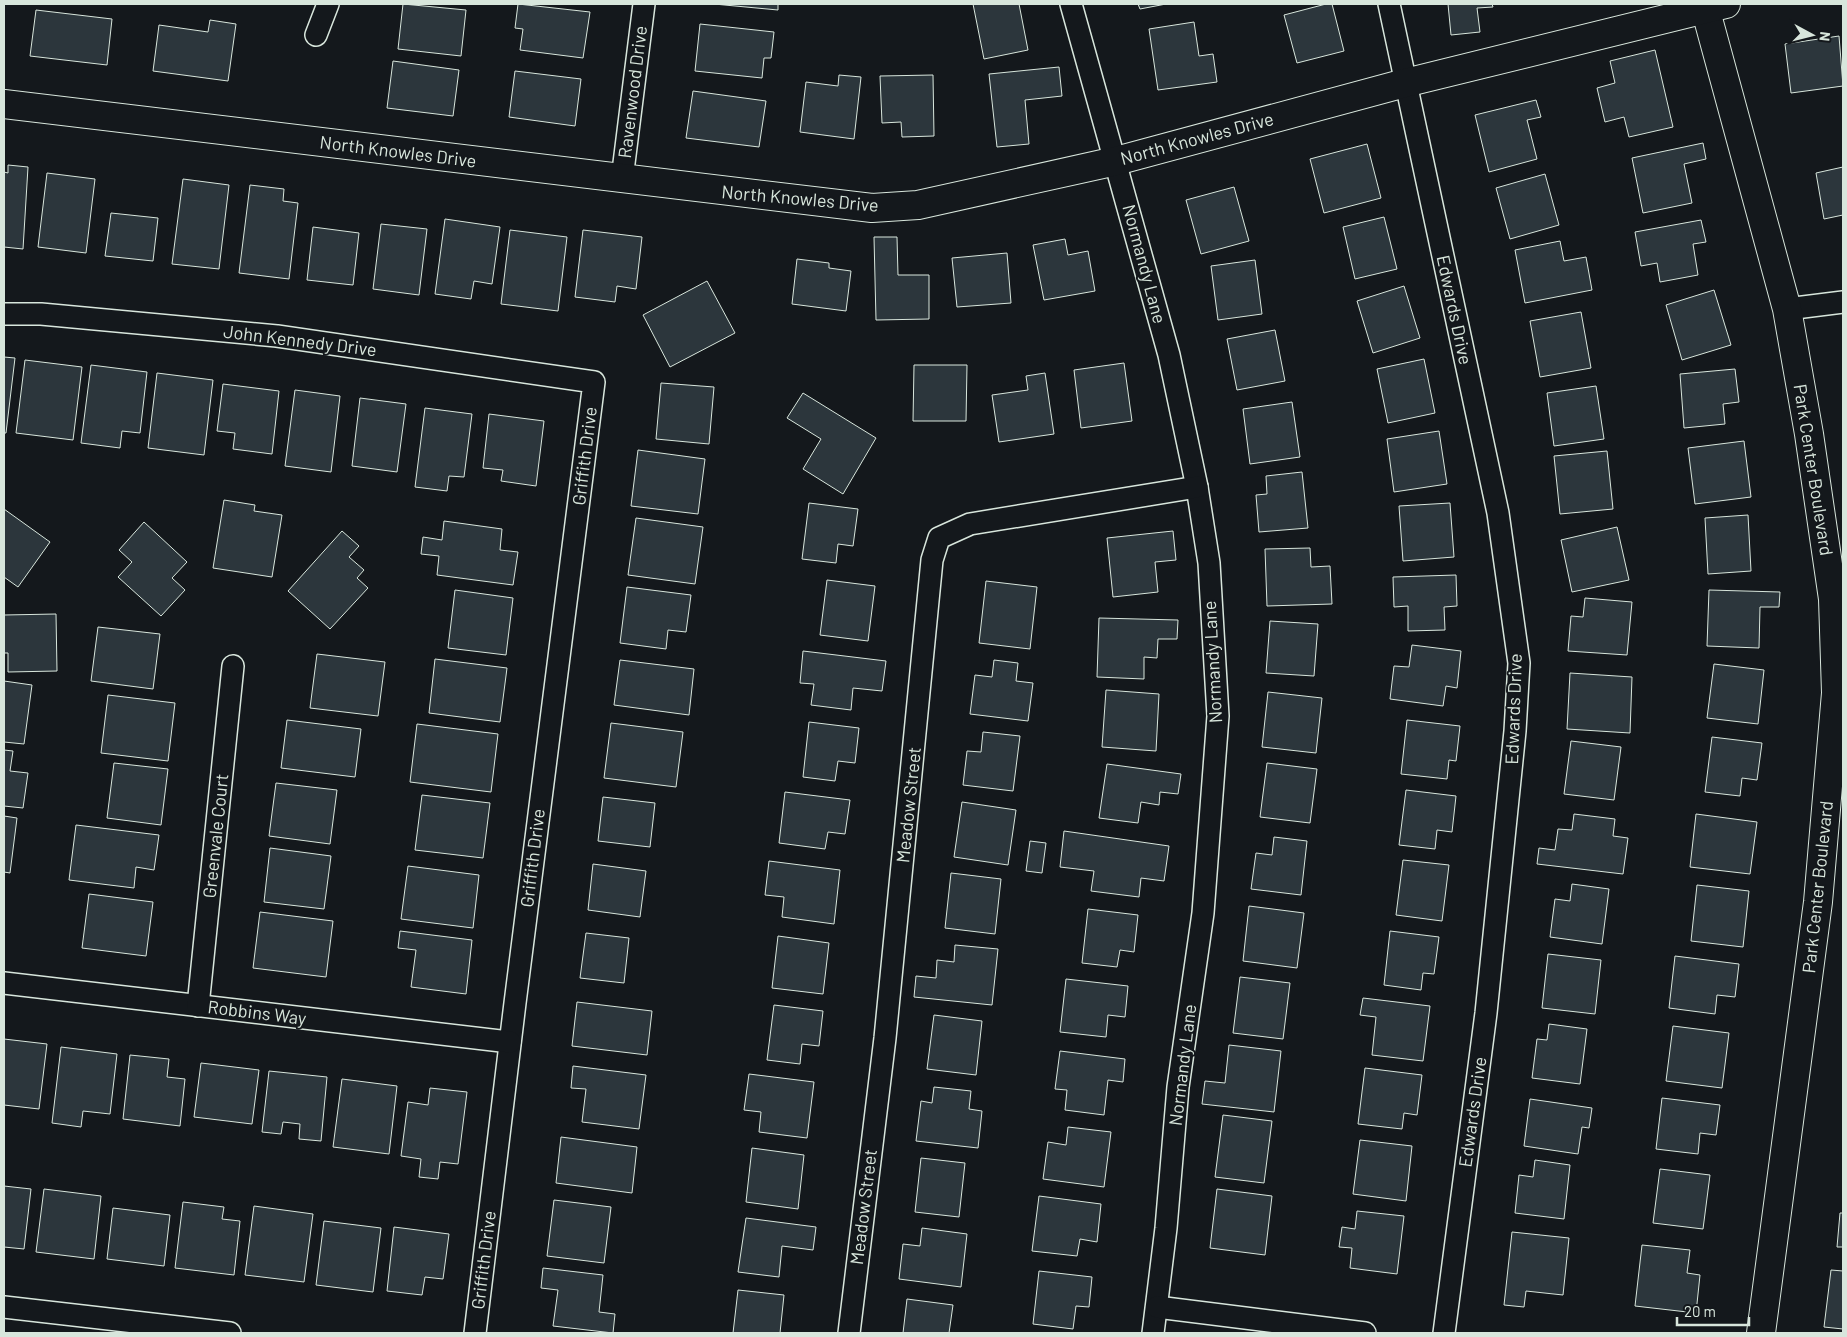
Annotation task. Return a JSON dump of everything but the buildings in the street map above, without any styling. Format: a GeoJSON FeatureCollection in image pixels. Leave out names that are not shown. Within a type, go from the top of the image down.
{"type":"FeatureCollection","features":[{"type":"Feature","properties":{"kind":"street"},"geometry":{"type":"LineString","coordinates":[[316,35],[328,4]]}},
{"type":"Feature","properties":{"kind":"street","name":"Ravenwood Drive"},"geometry":{"type":"LineString","coordinates":[[622,179],[644,4]]}},
{"type":"Feature","properties":{"kind":"street","name":"Normandy Lane"},"geometry":{"type":"LineString","coordinates":[[1072,4],[1169,355],[1197,487],[1208,563],[1218,716],[1203,913],[1178,1087],[1166,1228],[1153,1333]]}},
{"type":"Feature","properties":{"kind":"street","name":"Edwards Drive"},"geometry":{"type":"LineString","coordinates":[[1389,4],[1498,513],[1519,663],[1515,731],[1486,1013],[1444,1333]]}},
{"type":"Feature","properties":{"kind":"street","name":"North Knowles Drive"},"geometry":{"type":"LineString","coordinates":[[4,104],[872,208],[918,205],[1116,161],[1405,83],[1711,5]]}},
{"type":"Feature","properties":{"kind":"street","name":"Park Center Boulevard"},"geometry":{"type":"LineString","coordinates":[[1711,5],[1787,309],[1809,434],[1833,598],[1836,693],[1818,902],[1761,1333]]}},
{"type":"Feature","properties":{"kind":"street"},"geometry":{"type":"LineString","coordinates":[[1787,309],[1843,302]]}},
{"type":"Feature","properties":{"kind":"street","name":"John Kennedy Drive"},"geometry":{"type":"LineString","coordinates":[[4,314],[40,314],[277,336],[594,382]]}},
{"type":"Feature","properties":{"kind":"street","name":"Griffith Drive"},"geometry":{"type":"LineString","coordinates":[[475,1333],[594,382]]}},
{"type":"Feature","properties":{"kind":"street","name":"Meadow Street"},"geometry":{"type":"LineString","coordinates":[[848,1333],[885,1038],[932,560],[939,538],[970,524],[1197,487]]}},
{"type":"Feature","properties":{"kind":"street","name":"Greenvale Court"},"geometry":{"type":"LineString","coordinates":[[198,1006],[233,666]]}},
{"type":"Feature","properties":{"kind":"street","name":"Robbins Way"},"geometry":{"type":"LineString","coordinates":[[4,983],[510,1042]]}},
{"type":"Feature","properties":{"kind":"street"},"geometry":{"type":"LineString","coordinates":[[4,1307],[230,1333]]}},
{"type":"Feature","properties":{"kind":"street"},"geometry":{"type":"LineString","coordinates":[[1157,1307],[1364,1333]]}}]}
